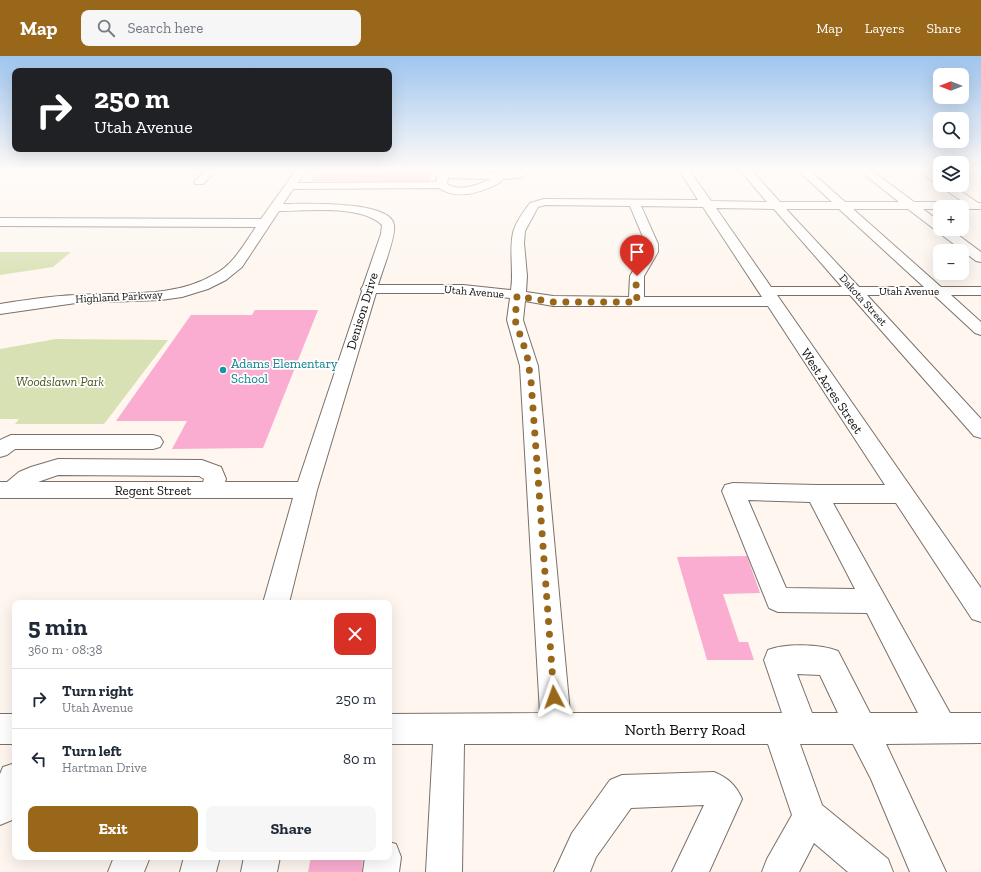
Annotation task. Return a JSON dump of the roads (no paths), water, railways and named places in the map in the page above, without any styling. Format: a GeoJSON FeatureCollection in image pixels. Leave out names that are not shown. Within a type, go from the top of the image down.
{"type":"FeatureCollection","features":[{"type":"Feature","properties":{"kind":"street","name":"Highland Parkway"},"geometry":{"type":"LineString","coordinates":[[0,309],[56,301],[156,296],[192,289],[221,277],[234,267],[276,208]]}},
{"type":"Feature","properties":{"kind":"street","name":"Denison Drive"},"geometry":{"type":"LineString","coordinates":[[277,600],[306,490],[368,289],[387,234],[388,224],[383,218],[372,212],[357,209],[282,208]]}},
{"type":"Feature","properties":{"kind":"street"},"geometry":{"type":"LineString","coordinates":[[531,208],[519,231],[518,243],[520,276],[515,320],[527,355],[531,381],[556,729]]}},
{"type":"Feature","properties":{"kind":"street"},"geometry":{"type":"LineString","coordinates":[[636,208],[652,244],[651,252],[637,276],[637,302]]}},
{"type":"Feature","properties":{"kind":"street","name":"West Acres Street"},"geometry":{"type":"LineString","coordinates":[[710,208],[981,610]]}},
{"type":"Feature","properties":{"kind":"street","name":"Dakota Street"},"geometry":{"type":"LineString","coordinates":[[780,208],[981,431]]}},
{"type":"Feature","properties":{"kind":"street"},"geometry":{"type":"LineString","coordinates":[[845,208],[981,330]]}},
{"type":"Feature","properties":{"kind":"street"},"geometry":{"type":"LineString","coordinates":[[913,208],[933,222]]}},
{"type":"Feature","properties":{"kind":"street"},"geometry":{"type":"LineString","coordinates":[[0,222],[266,223]]}},
{"type":"Feature","properties":{"kind":"street"},"geometry":{"type":"LineString","coordinates":[[952,236],[981,258]]}},
{"type":"Feature","properties":{"kind":"street","name":"Utah Avenue"},"geometry":{"type":"LineString","coordinates":[[368,289],[463,289],[498,292],[553,302],[637,302],[855,291],[981,291]]}},
{"type":"Feature","properties":{"kind":"street"},"geometry":{"type":"LineString","coordinates":[[0,450],[11,442],[153,442]]}},
{"type":"Feature","properties":{"kind":"street","name":"Regent Street"},"geometry":{"type":"LineString","coordinates":[[6,490],[306,490]]}},
{"type":"Feature","properties":{"kind":"street"},"geometry":{"type":"LineString","coordinates":[[874,601],[778,600],[733,491],[817,494],[902,494]]}},
{"type":"Feature","properties":{"kind":"street"},"geometry":{"type":"LineString","coordinates":[[817,494],[942,728]]}},
{"type":"Feature","properties":{"kind":"street"},"geometry":{"type":"LineString","coordinates":[[875,872],[810,817],[792,769],[791,728],[778,660],[828,661],[863,728],[928,872]]}},
{"type":"Feature","properties":{"kind":"street","name":"North Berry Road"},"geometry":{"type":"LineString","coordinates":[[392,729],[981,728]]}},
{"type":"Feature","properties":{"kind":"street"},"geometry":{"type":"LineString","coordinates":[[0,729],[12,729]]}},
{"type":"Feature","properties":{"kind":"street"},"geometry":{"type":"LineString","coordinates":[[444,872],[449,729]]}},
{"type":"Feature","properties":{"kind":"street"},"geometry":{"type":"LineString","coordinates":[[0,808],[12,785]]}},
{"type":"Feature","properties":{"kind":"street"},"geometry":{"type":"LineString","coordinates":[[572,872],[584,845],[622,792],[714,788],[725,799],[690,872]]}},
{"type":"Feature","properties":{"kind":"street"},"geometry":{"type":"LineString","coordinates":[[780,872],[810,817]]}},
{"type":"Feature","properties":{"kind":"street"},"geometry":{"type":"LineString","coordinates":[[126,872],[131,860]]}},
{"type":"Feature","properties":{"kind":"street"},"geometry":{"type":"LineString","coordinates":[[198,872],[201,860]]}},
{"type":"Feature","properties":{"kind":"street"},"geometry":{"type":"LineString","coordinates":[[259,872],[261,860]]}},
{"type":"Feature","properties":{"kind":"street"},"geometry":{"type":"LineString","coordinates":[[381,872],[383,860]]}},
{"type":"Feature","properties":{"kind":"place","name":"Adams Elementary School"},"geometry":{"type":"Point","coordinates":[223,370]}},
{"type":"Feature","properties":{"kind":"park label","name":"Woodslawn Park"},"geometry":{"type":"Point","coordinates":[60,381]}}]}
